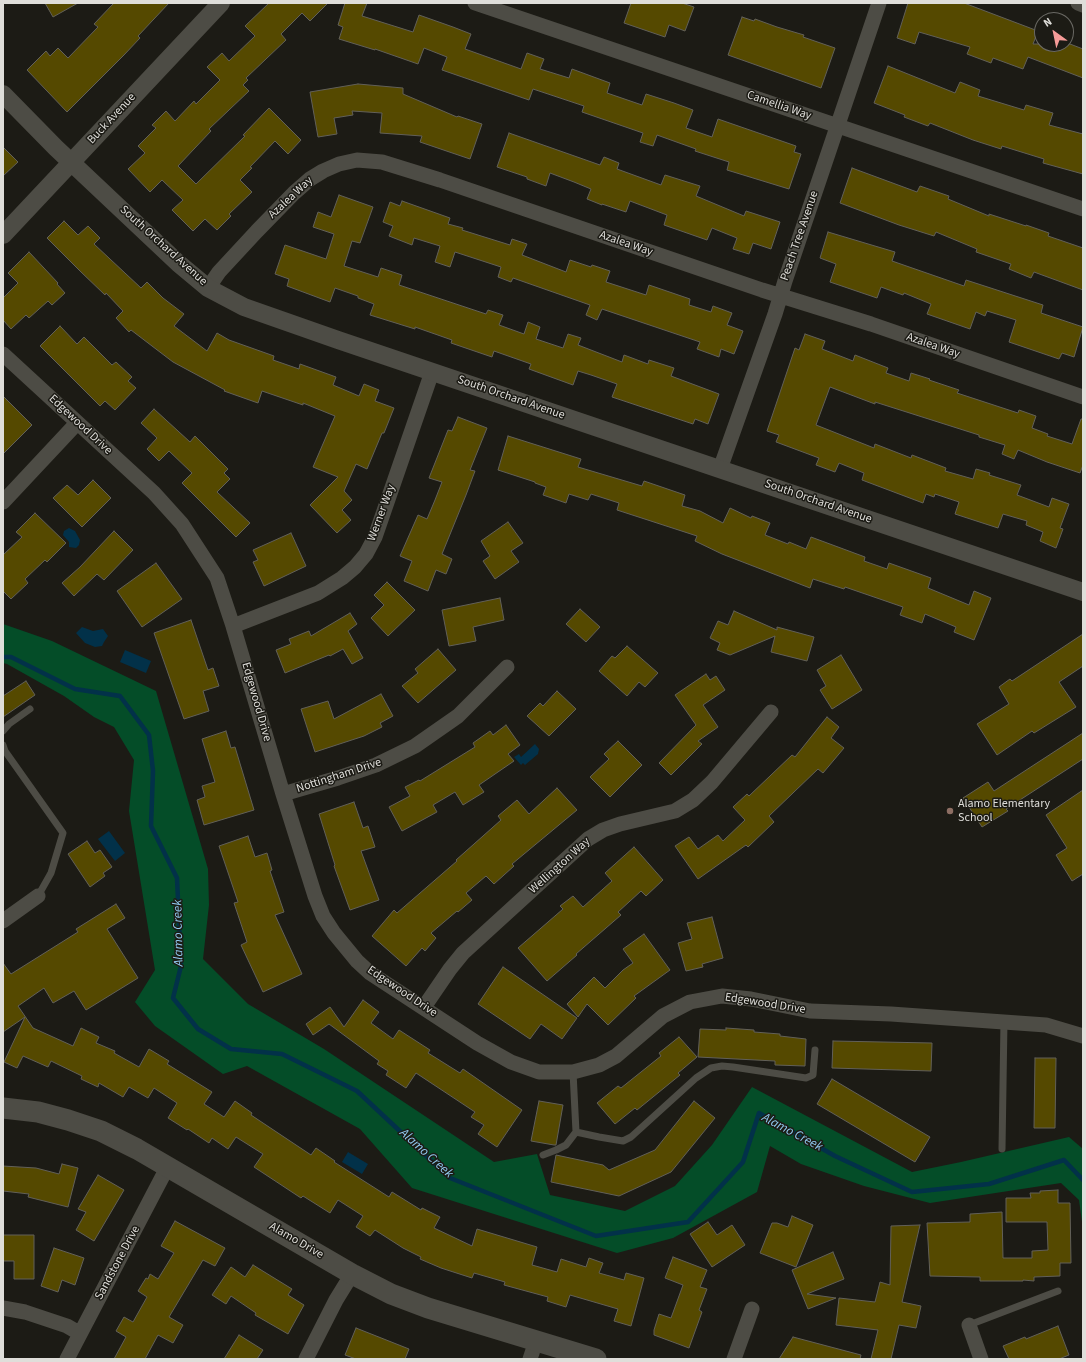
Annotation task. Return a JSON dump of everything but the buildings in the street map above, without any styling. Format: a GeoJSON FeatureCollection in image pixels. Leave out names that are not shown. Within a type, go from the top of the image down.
{"type":"FeatureCollection","features":[{"type":"Feature","properties":{"kind":"main road","name":"Alamo Drive"},"geometry":{"type":"LineString","coordinates":[[3,1108],[38,1112],[68,1120],[94,1129],[138,1149],[352,1274],[391,1294],[533,1350],[596,1359]]}},
{"type":"Feature","properties":{"kind":"street","name":"Buck Avenue"},"geometry":{"type":"LineString","coordinates":[[3,235],[221,3]]}},
{"type":"Feature","properties":{"kind":"street","name":"Camellia Way"},"geometry":{"type":"LineString","coordinates":[[475,3],[1083,209]]}},
{"type":"Feature","properties":{"kind":"street","name":"Peach Tree Avenue"},"geometry":{"type":"LineString","coordinates":[[720,469],[775,314],[879,3]]}},
{"type":"Feature","properties":{"kind":"street"},"geometry":{"type":"LineString","coordinates":[[1078,3],[1083,5]]}},
{"type":"Feature","properties":{"kind":"street","name":"South Orchard Avenue"},"geometry":{"type":"LineString","coordinates":[[3,94],[71,162],[178,263],[208,288],[244,307],[1083,592]]}},
{"type":"Feature","properties":{"kind":"street","name":"Azalea Way"},"geometry":{"type":"LineString","coordinates":[[208,288],[219,272],[257,231],[294,192],[310,179],[323,171],[340,164],[357,160],[382,162],[440,180],[780,296],[871,324],[1083,397]]}},
{"type":"Feature","properties":{"kind":"street","name":"Edgewood Drive"},"geometry":{"type":"LineString","coordinates":[[3,354],[154,493],[182,524],[217,578],[234,626],[283,794],[315,896],[323,916],[334,933],[356,961],[370,973],[478,1043],[511,1062],[539,1072],[573,1072],[599,1065],[616,1056],[664,1016],[690,1002],[722,996],[751,999],[810,1012],[891,1014],[1046,1025],[1083,1036]]}},
{"type":"Feature","properties":{"kind":"street","name":"Werner Way"},"geometry":{"type":"LineString","coordinates":[[234,626],[318,593],[342,578],[355,567],[366,554],[375,537],[432,372]]}},
{"type":"Feature","properties":{"kind":"street"},"geometry":{"type":"LineString","coordinates":[[3,502],[77,423]]}},
{"type":"Feature","properties":{"kind":"street","name":"Nottingham Drive"},"geometry":{"type":"LineString","coordinates":[[283,794],[376,765],[415,746],[458,716],[507,667]]}},
{"type":"Feature","properties":{"kind":"street","name":"Wellington Way"},"geometry":{"type":"LineString","coordinates":[[424,1007],[463,953],[588,839],[603,830],[620,824],[675,811],[693,800],[712,782],[770,712]]}},
{"type":"Feature","properties":{"kind":"street"},"geometry":{"type":"LineString","coordinates":[[3,921],[38,896]]}},
{"type":"Feature","properties":{"kind":"street","name":"Sandstone Drive"},"geometry":{"type":"LineString","coordinates":[[66,1359],[153,1197],[168,1166]]}},
{"type":"Feature","properties":{"kind":"street"},"geometry":{"type":"LineString","coordinates":[[306,1359],[336,1300],[352,1274]]}},
{"type":"Feature","properties":{"kind":"street"},"geometry":{"type":"LineString","coordinates":[[3,1308],[32,1314],[67,1326],[79,1333]]}},
{"type":"Feature","properties":{"kind":"street"},"geometry":{"type":"LineString","coordinates":[[734,1359],[752,1309]]}},
{"type":"Feature","properties":{"kind":"street"},"geometry":{"type":"LineString","coordinates":[[969,1325],[981,1359]]}},
{"type":"Feature","properties":{"kind":"lane"},"geometry":{"type":"LineString","coordinates":[[3,731],[9,724],[30,709]]}},
{"type":"Feature","properties":{"kind":"lane"},"geometry":{"type":"LineString","coordinates":[[3,744],[5,751],[63,833],[51,873],[38,896]]}},
{"type":"Feature","properties":{"kind":"lane"},"geometry":{"type":"LineString","coordinates":[[1002,1149],[1004,1021]]}},
{"type":"Feature","properties":{"kind":"lane"},"geometry":{"type":"LineString","coordinates":[[576,1132],[623,1140],[631,1137],[696,1078],[711,1068],[722,1066],[801,1078],[810,1077],[813,1075],[814,1070],[815,1050]]}},
{"type":"Feature","properties":{"kind":"lane"},"geometry":{"type":"LineString","coordinates":[[543,1155],[566,1145],[576,1132],[573,1072]]}},
{"type":"Feature","properties":{"kind":"lane"},"geometry":{"type":"LineString","coordinates":[[969,1325],[1058,1291]]}},
{"type":"Feature","properties":{"kind":"green space"},"geometry":{"type":"Polygon","coordinates":[[[3,624],[52,641],[156,691],[208,869],[209,905],[203,959],[248,1004],[324,1049],[494,1162],[537,1154],[550,1195],[625,1211],[675,1186],[712,1145],[752,1087],[912,1172],[1069,1137],[1083,1149],[1083,1229],[1079,1200],[1061,1183],[930,1203],[864,1186],[801,1164],[770,1146],[757,1192],[673,1238],[617,1253],[412,1188],[360,1129],[247,1066],[223,1074],[155,1026],[135,1002],[155,970],[129,811],[134,760],[114,727],[94,717],[64,696],[3,663],[3,624]]]}},
{"type":"Feature","properties":{"kind":"water"},"geometry":{"type":"Polygon","coordinates":[[[69,528],[75,531],[80,540],[79,545],[76,548],[69,547],[69,542],[63,535],[64,531],[69,528]]]}},
{"type":"Feature","properties":{"kind":"water"},"geometry":{"type":"Polygon","coordinates":[[[82,627],[93,631],[103,629],[108,636],[102,646],[95,647],[85,643],[76,633],[82,627]]]}},
{"type":"Feature","properties":{"kind":"water"},"geometry":{"type":"Polygon","coordinates":[[[125,650],[151,661],[146,673],[120,662],[125,650]]]}},
{"type":"Feature","properties":{"kind":"water"},"geometry":{"type":"Polygon","coordinates":[[[535,744],[539,749],[538,754],[525,765],[523,763],[521,765],[514,757],[519,754],[521,757],[535,744]]]}},
{"type":"Feature","properties":{"kind":"water"},"geometry":{"type":"Polygon","coordinates":[[[109,831],[125,853],[115,861],[98,839],[109,831]]]}},
{"type":"Feature","properties":{"kind":"water"},"geometry":{"type":"Polygon","coordinates":[[[348,1152],[368,1164],[362,1174],[342,1162],[348,1152]]]}},
{"type":"Feature","properties":{"kind":"waterway","name":"Alamo Creek"},"geometry":{"type":"LineString","coordinates":[[3,657],[11,657],[75,689],[120,696],[149,735],[153,771],[151,826],[177,878],[181,966],[173,998],[198,1029],[231,1049],[282,1054],[357,1091],[450,1178],[596,1236],[688,1222],[743,1162],[759,1113],[835,1156],[912,1192],[989,1184],[1064,1160],[1083,1180]]}},
{"type":"Feature","properties":{"kind":"place","name":"Alamo Elementary School"},"geometry":{"type":"Point","coordinates":[950,811]}}]}
